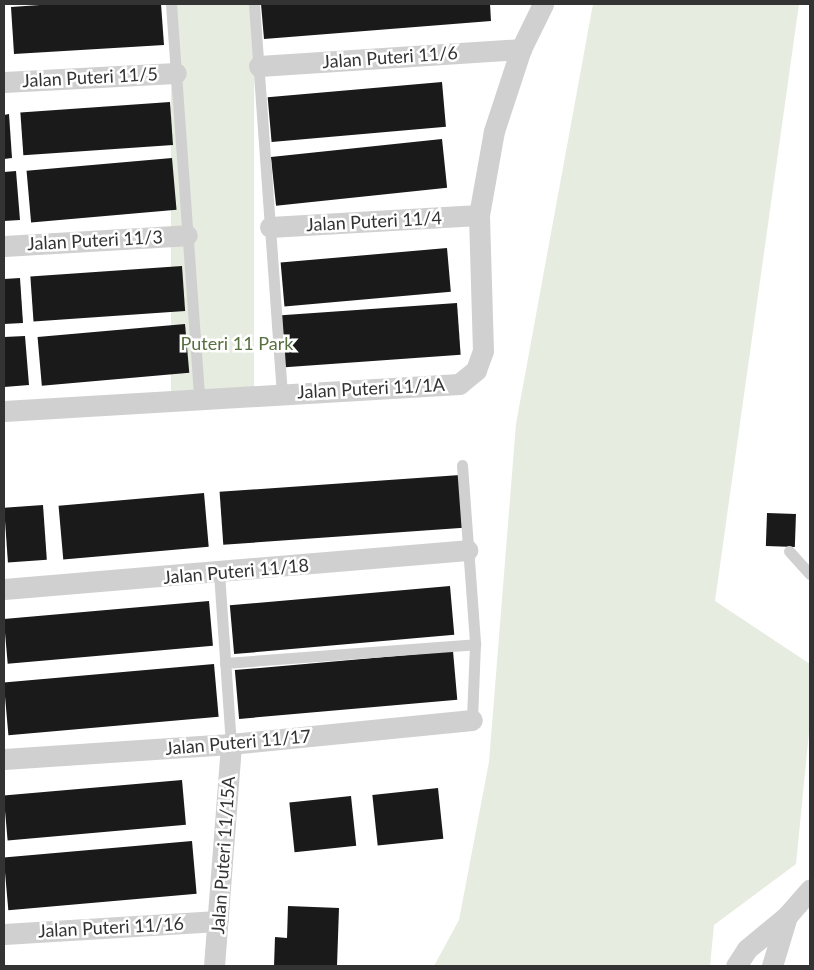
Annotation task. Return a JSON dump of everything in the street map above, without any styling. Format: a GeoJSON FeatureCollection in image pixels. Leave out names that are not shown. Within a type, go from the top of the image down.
{"type":"FeatureCollection","features":[{"type":"Feature","properties":{"kind":"street","name":"Jalan Puteri 11/1A"},"geometry":{"type":"LineString","coordinates":[[4,411],[282,392],[459,384],[476,370],[484,351],[478,214],[494,131],[522,49],[543,4]]}},
{"type":"Feature","properties":{"kind":"street","name":"Jalan Puteri 11/6"},"geometry":{"type":"LineString","coordinates":[[259,66],[522,49]]}},
{"type":"Feature","properties":{"kind":"street","name":"Jalan Puteri 11/5"},"geometry":{"type":"LineString","coordinates":[[4,82],[176,73]]}},
{"type":"Feature","properties":{"kind":"street","name":"Jalan Puteri 11/4"},"geometry":{"type":"LineString","coordinates":[[270,227],[478,214]]}},
{"type":"Feature","properties":{"kind":"street","name":"Jalan Puteri 11/3"},"geometry":{"type":"LineString","coordinates":[[4,246],[187,235]]}},
{"type":"Feature","properties":{"kind":"street","name":"Jalan Puteri 11/18"},"geometry":{"type":"LineString","coordinates":[[4,588],[219,573],[467,550]]}},
{"type":"Feature","properties":{"kind":"street","name":"Jalan Puteri 11/17"},"geometry":{"type":"LineString","coordinates":[[4,759],[231,744],[472,720]]}},
{"type":"Feature","properties":{"kind":"street","name":"Jalan Puteri 11/15A"},"geometry":{"type":"LineString","coordinates":[[214,966],[231,744]]}},
{"type":"Feature","properties":{"kind":"street"},"geometry":{"type":"LineString","coordinates":[[736,966],[747,949],[787,916],[810,890]]}},
{"type":"Feature","properties":{"kind":"street"},"geometry":{"type":"LineString","coordinates":[[772,966],[787,916]]}},
{"type":"Feature","properties":{"kind":"street","name":"Jalan Puteri 11/16"},"geometry":{"type":"LineString","coordinates":[[4,934],[218,921]]}},
{"type":"Feature","properties":{"kind":"lane"},"geometry":{"type":"LineString","coordinates":[[171,4],[199,398]]}},
{"type":"Feature","properties":{"kind":"lane"},"geometry":{"type":"LineString","coordinates":[[254,4],[282,392]]}},
{"type":"Feature","properties":{"kind":"lane"},"geometry":{"type":"LineString","coordinates":[[462,465],[475,644],[472,720]]}},
{"type":"Feature","properties":{"kind":"lane"},"geometry":{"type":"LineString","coordinates":[[790,551],[810,574]]}},
{"type":"Feature","properties":{"kind":"lane"},"geometry":{"type":"LineString","coordinates":[[219,573],[231,744]]}},
{"type":"Feature","properties":{"kind":"lane"},"geometry":{"type":"LineString","coordinates":[[225,663],[475,644]]}},
{"type":"Feature","properties":{"kind":"green space","name":"Puteri 11 Park"},"geometry":{"type":"Polygon","coordinates":[[[171,4],[254,4],[254,399],[171,399],[171,4]]]}},
{"type":"Feature","properties":{"kind":"green space"},"geometry":{"type":"Polygon","coordinates":[[[593,4],[799,4],[715,601],[810,664],[810,722],[796,864],[714,925],[710,966],[434,966],[459,920],[489,762],[516,424],[593,4]]]}},
{"type":"Feature","properties":{"kind":"building"},"geometry":{"type":"Polygon","coordinates":[[[54,4],[161,4],[164,45],[14,54],[11,7],[54,4]]]}},
{"type":"Feature","properties":{"kind":"building"},"geometry":{"type":"Polygon","coordinates":[[[261,4],[490,4],[491,21],[264,39],[261,4]]]}},
{"type":"Feature","properties":{"kind":"building"},"geometry":{"type":"Polygon","coordinates":[[[442,82],[446,127],[272,142],[268,97],[442,82]]]}},
{"type":"Feature","properties":{"kind":"building"},"geometry":{"type":"Polygon","coordinates":[[[170,102],[173,145],[23,155],[20,112],[170,102]]]}},
{"type":"Feature","properties":{"kind":"building"},"geometry":{"type":"Polygon","coordinates":[[[9,114],[12,158],[4,159],[4,115],[9,114]]]}},
{"type":"Feature","properties":{"kind":"building"},"geometry":{"type":"Polygon","coordinates":[[[442,139],[447,188],[276,206],[271,157],[442,139]]]}},
{"type":"Feature","properties":{"kind":"building"},"geometry":{"type":"Polygon","coordinates":[[[172,158],[177,210],[31,223],[27,171],[172,158]]]}},
{"type":"Feature","properties":{"kind":"building"},"geometry":{"type":"Polygon","coordinates":[[[16,171],[20,220],[4,221],[4,172],[16,171]]]}},
{"type":"Feature","properties":{"kind":"building"},"geometry":{"type":"Polygon","coordinates":[[[447,248],[451,292],[284,306],[281,263],[447,248]]]}},
{"type":"Feature","properties":{"kind":"building"},"geometry":{"type":"Polygon","coordinates":[[[182,266],[185,311],[34,321],[30,277],[182,266]]]}},
{"type":"Feature","properties":{"kind":"building"},"geometry":{"type":"Polygon","coordinates":[[[20,278],[23,323],[4,324],[4,279],[20,278]]]}},
{"type":"Feature","properties":{"kind":"building"},"geometry":{"type":"Polygon","coordinates":[[[457,303],[461,355],[285,367],[281,315],[457,303]]]}},
{"type":"Feature","properties":{"kind":"building"},"geometry":{"type":"Polygon","coordinates":[[[185,324],[189,373],[42,386],[38,337],[185,324]]]}},
{"type":"Feature","properties":{"kind":"building"},"geometry":{"type":"Polygon","coordinates":[[[25,336],[29,385],[4,387],[4,337],[25,336]]]}},
{"type":"Feature","properties":{"kind":"building"},"geometry":{"type":"Polygon","coordinates":[[[460,475],[464,528],[223,545],[220,492],[460,475]]]}},
{"type":"Feature","properties":{"kind":"building"},"geometry":{"type":"Polygon","coordinates":[[[204,493],[209,547],[63,560],[59,506],[204,493]]]}},
{"type":"Feature","properties":{"kind":"building"},"geometry":{"type":"Polygon","coordinates":[[[43,505],[47,560],[8,563],[4,508],[43,505]]]}},
{"type":"Feature","properties":{"kind":"building"},"geometry":{"type":"Polygon","coordinates":[[[767,513],[796,514],[795,547],[766,546],[767,513]]]}},
{"type":"Feature","properties":{"kind":"building"},"geometry":{"type":"Polygon","coordinates":[[[450,586],[454,635],[234,654],[230,605],[450,586]]]}},
{"type":"Feature","properties":{"kind":"building"},"geometry":{"type":"Polygon","coordinates":[[[209,601],[213,646],[8,664],[4,619],[209,601]]]}},
{"type":"Feature","properties":{"kind":"building"},"geometry":{"type":"Polygon","coordinates":[[[453,651],[457,700],[239,719],[235,670],[453,651]]]}},
{"type":"Feature","properties":{"kind":"building"},"geometry":{"type":"Polygon","coordinates":[[[214,664],[219,717],[8,735],[4,682],[214,664]]]}},
{"type":"Feature","properties":{"kind":"building"},"geometry":{"type":"Polygon","coordinates":[[[182,780],[186,825],[8,840],[4,796],[182,780]]]}},
{"type":"Feature","properties":{"kind":"building"},"geometry":{"type":"Polygon","coordinates":[[[438,788],[443,839],[378,846],[372,795],[438,788]]]}},
{"type":"Feature","properties":{"kind":"building"},"geometry":{"type":"Polygon","coordinates":[[[351,796],[356,846],[295,852],[289,802],[351,796]]]}},
{"type":"Feature","properties":{"kind":"building"},"geometry":{"type":"Polygon","coordinates":[[[192,841],[197,894],[8,910],[4,857],[192,841]]]}},
{"type":"Feature","properties":{"kind":"building"},"geometry":{"type":"Polygon","coordinates":[[[288,906],[339,908],[337,966],[274,966],[275,937],[287,938],[288,906]]]}}]}
